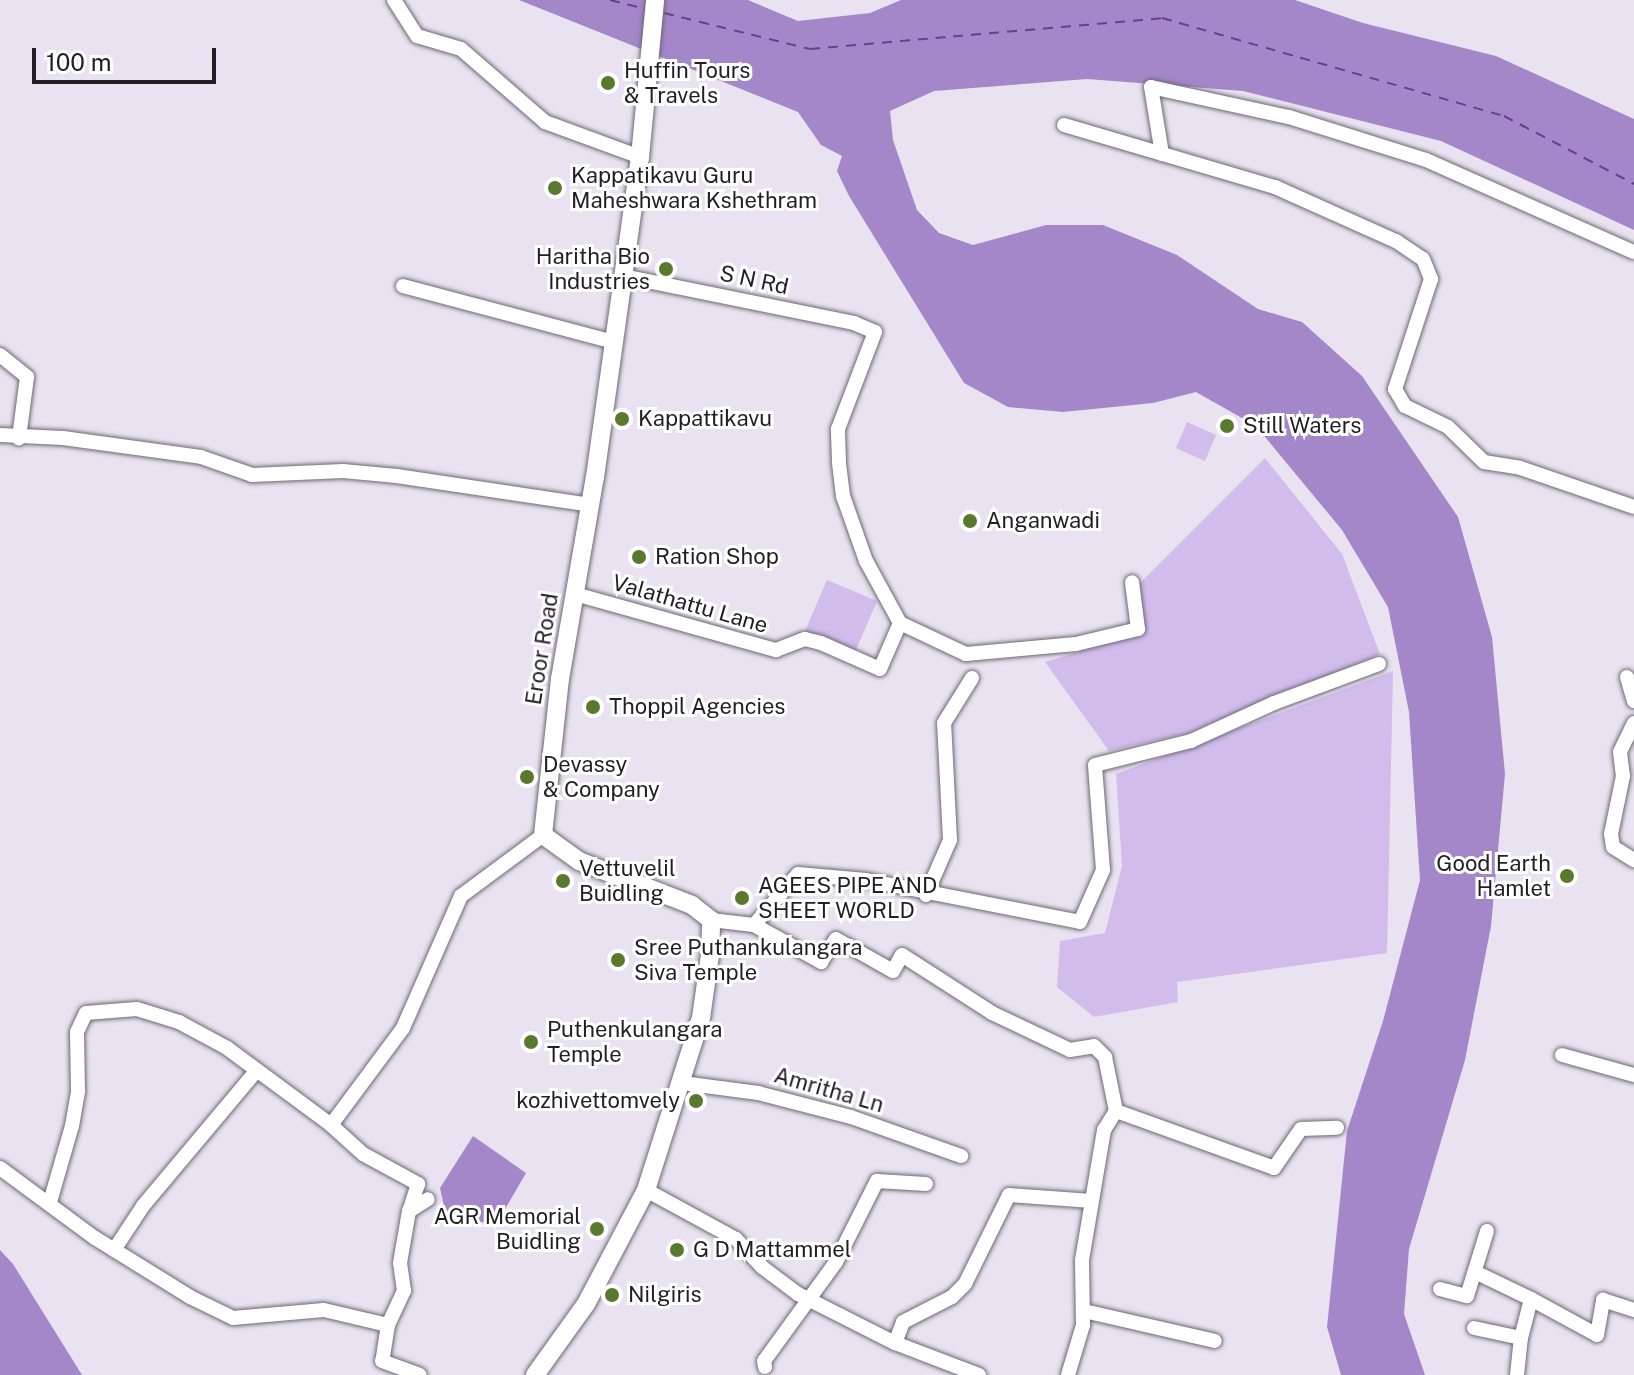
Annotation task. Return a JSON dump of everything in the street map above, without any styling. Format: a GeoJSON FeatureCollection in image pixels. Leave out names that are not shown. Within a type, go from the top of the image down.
{"type":"FeatureCollection","features":[{"type":"Feature","properties":{"kind":"main road","name":"Eroor Road"},"geometry":{"type":"LineString","coordinates":[[543,835],[545,788],[640,157],[655,0]]}},
{"type":"Feature","properties":{"kind":"main road"},"geometry":{"type":"LineString","coordinates":[[535,1375],[586,1304],[646,1190],[701,1018],[711,920],[674,894],[579,861],[543,835]]}},
{"type":"Feature","properties":{"kind":"street"},"geometry":{"type":"LineString","coordinates":[[394,0],[417,36],[461,49],[545,122],[640,157]]}},
{"type":"Feature","properties":{"kind":"street"},"geometry":{"type":"LineString","coordinates":[[1162,154],[1151,87],[1289,117],[1426,160],[1634,252]]}},
{"type":"Feature","properties":{"kind":"street"},"geometry":{"type":"LineString","coordinates":[[1064,125],[1275,187],[1396,241],[1423,259],[1431,279],[1395,389],[1405,406],[1448,427],[1484,462],[1520,468],[1634,507]]}},
{"type":"Feature","properties":{"kind":"street","name":"S N Rd"},"geometry":{"type":"LineString","coordinates":[[623,276],[854,323],[875,332],[838,429],[839,461],[843,496],[866,561],[900,623]]}},
{"type":"Feature","properties":{"kind":"street"},"geometry":{"type":"LineString","coordinates":[[403,286],[613,342]]}},
{"type":"Feature","properties":{"kind":"street"},"geometry":{"type":"LineString","coordinates":[[0,355],[27,377],[19,438]]}},
{"type":"Feature","properties":{"kind":"street"},"geometry":{"type":"LineString","coordinates":[[0,435],[63,438],[201,457],[252,475],[343,471],[397,476],[590,505]]}},
{"type":"Feature","properties":{"kind":"street"},"geometry":{"type":"LineString","coordinates":[[900,623],[966,654],[1076,644],[1138,629],[1132,582]]}},
{"type":"Feature","properties":{"kind":"street","name":"Valathattu Lane"},"geometry":{"type":"LineString","coordinates":[[575,594],[776,650],[805,639],[880,669],[900,623]]}},
{"type":"Feature","properties":{"kind":"street"},"geometry":{"type":"LineString","coordinates":[[754,925],[798,874],[866,880],[926,895],[1080,922],[1103,870],[1095,765],[1191,741],[1274,703],[1379,664]]}},
{"type":"Feature","properties":{"kind":"street"},"geometry":{"type":"LineString","coordinates":[[1627,677],[1634,699]]}},
{"type":"Feature","properties":{"kind":"street"},"geometry":{"type":"LineString","coordinates":[[926,895],[950,840],[944,723],[972,678]]}},
{"type":"Feature","properties":{"kind":"street"},"geometry":{"type":"LineString","coordinates":[[1634,723],[1620,752],[1623,776],[1611,834],[1613,847],[1634,860]]}},
{"type":"Feature","properties":{"kind":"street"},"geometry":{"type":"LineString","coordinates":[[331,1125],[403,1028],[461,896],[543,835]]}},
{"type":"Feature","properties":{"kind":"street"},"geometry":{"type":"LineString","coordinates":[[711,920],[754,925],[821,962],[836,939],[893,971],[902,955],[992,1013],[1070,1050],[1094,1046],[1105,1057],[1116,1111],[1104,1130],[1082,1260],[1084,1311],[1068,1375]]}},
{"type":"Feature","properties":{"kind":"street"},"geometry":{"type":"LineString","coordinates":[[50,1202],[72,1126],[78,1091],[77,1032],[86,1013],[137,1009],[179,1022],[257,1070],[331,1125],[363,1154],[418,1184],[409,1211],[400,1263],[404,1291],[388,1325],[382,1361],[420,1375]]}},
{"type":"Feature","properties":{"kind":"street"},"geometry":{"type":"LineString","coordinates":[[1562,1055],[1634,1075]]}},
{"type":"Feature","properties":{"kind":"street"},"geometry":{"type":"LineString","coordinates":[[114,1250],[143,1206],[257,1070]]}},
{"type":"Feature","properties":{"kind":"street","name":"Amritha Ln"},"geometry":{"type":"LineString","coordinates":[[680,1087],[758,1093],[851,1117],[961,1156]]}},
{"type":"Feature","properties":{"kind":"street"},"geometry":{"type":"LineString","coordinates":[[1116,1111],[1274,1168],[1301,1129],[1337,1128]]}},
{"type":"Feature","properties":{"kind":"street"},"geometry":{"type":"LineString","coordinates":[[0,1168],[167,1285],[233,1318],[324,1310],[388,1325]]}},
{"type":"Feature","properties":{"kind":"street"},"geometry":{"type":"LineString","coordinates":[[765,1367],[836,1262],[877,1181],[926,1184]]}},
{"type":"Feature","properties":{"kind":"street"},"geometry":{"type":"LineString","coordinates":[[646,1190],[736,1239],[762,1267],[809,1300],[895,1343],[979,1375]]}},
{"type":"Feature","properties":{"kind":"street"},"geometry":{"type":"LineString","coordinates":[[895,1343],[903,1322],[952,1297],[965,1284],[1009,1195],[1092,1201]]}},
{"type":"Feature","properties":{"kind":"street"},"geometry":{"type":"LineString","coordinates":[[409,1211],[428,1199]]}},
{"type":"Feature","properties":{"kind":"street"},"geometry":{"type":"LineString","coordinates":[[1440,1289],[1467,1296],[1487,1231]]}},
{"type":"Feature","properties":{"kind":"street"},"geometry":{"type":"LineString","coordinates":[[1475,1272],[1597,1335],[1603,1300],[1634,1310]]}},
{"type":"Feature","properties":{"kind":"street"},"geometry":{"type":"LineString","coordinates":[[1517,1375],[1521,1338],[1531,1299]]}},
{"type":"Feature","properties":{"kind":"street"},"geometry":{"type":"LineString","coordinates":[[1084,1311],[1215,1341]]}},
{"type":"Feature","properties":{"kind":"street"},"geometry":{"type":"LineString","coordinates":[[1474,1328],[1521,1338]]}},
{"type":"Feature","properties":{"kind":"shaded area"},"geometry":{"type":"Polygon","coordinates":[[[519,0],[748,0],[798,21],[870,13],[901,0],[1295,0],[1363,23],[1496,56],[1634,119],[1634,230],[1441,141],[1243,91],[1087,79],[934,91],[890,111],[893,140],[917,210],[939,233],[973,245],[1046,225],[1103,225],[1177,255],[1258,309],[1302,322],[1362,376],[1458,517],[1492,637],[1505,774],[1491,926],[1465,1060],[1409,1249],[1404,1314],[1425,1375],[1341,1375],[1327,1327],[1347,1131],[1383,1021],[1420,880],[1409,712],[1388,607],[1342,530],[1256,426],[1196,392],[1153,403],[1063,412],[1008,407],[964,383],[849,196],[837,171],[842,156],[821,145],[798,112],[519,0]]]}},
{"type":"Feature","properties":{"kind":"shaded area"},"geometry":{"type":"Polygon","coordinates":[[[1187,422],[1216,435],[1205,461],[1176,448],[1187,422]]]}},
{"type":"Feature","properties":{"kind":"shaded area"},"geometry":{"type":"Polygon","coordinates":[[[1265,458],[1342,554],[1380,654],[1189,733],[1109,751],[1045,662],[1144,632],[1140,583],[1265,458]]]}},
{"type":"Feature","properties":{"kind":"shaded area"},"geometry":{"type":"Polygon","coordinates":[[[827,580],[877,601],[855,652],[805,631],[827,580]]]}},
{"type":"Feature","properties":{"kind":"shaded area"},"geometry":{"type":"Polygon","coordinates":[[[1393,671],[1387,953],[1177,982],[1178,1002],[1094,1017],[1057,987],[1060,941],[1105,933],[1122,866],[1116,774],[1393,671]]]}},
{"type":"Feature","properties":{"kind":"shaded area"},"geometry":{"type":"Polygon","coordinates":[[[473,1136],[526,1173],[497,1223],[447,1220],[440,1188],[473,1136]]]}},
{"type":"Feature","properties":{"kind":"shaded area"},"geometry":{"type":"Polygon","coordinates":[[[0,1250],[13,1264],[82,1375],[0,1375],[0,1250]]]}},
{"type":"Feature","properties":{"kind":"ferry route"},"geometry":{"type":"LineString","coordinates":[[610,0],[646,9]]}},
{"type":"Feature","properties":{"kind":"ferry route"},"geometry":{"type":"LineString","coordinates":[[664,13],[810,49],[1162,18],[1504,116],[1634,184]]}},
{"type":"Feature","properties":{"kind":"place","name":"Huffin Tours & Travels"},"geometry":{"type":"Point","coordinates":[608,83]}},
{"type":"Feature","properties":{"kind":"place","name":"Kappatikavu Guru Maheshwara Kshethram"},"geometry":{"type":"Point","coordinates":[555,188]}},
{"type":"Feature","properties":{"kind":"place","name":"Haritha Bio Industries"},"geometry":{"type":"Point","coordinates":[666,269]}},
{"type":"Feature","properties":{"kind":"place","name":"Kappattikavu"},"geometry":{"type":"Point","coordinates":[622,419]}},
{"type":"Feature","properties":{"kind":"place","name":"Still Waters"},"geometry":{"type":"Point","coordinates":[1227,426]}},
{"type":"Feature","properties":{"kind":"place","name":"Anganwadi"},"geometry":{"type":"Point","coordinates":[970,521]}},
{"type":"Feature","properties":{"kind":"place","name":"Ration Shop"},"geometry":{"type":"Point","coordinates":[639,557]}},
{"type":"Feature","properties":{"kind":"place","name":"Thoppil Agencies"},"geometry":{"type":"Point","coordinates":[593,707]}},
{"type":"Feature","properties":{"kind":"place","name":"Devassy & Company"},"geometry":{"type":"Point","coordinates":[527,777]}},
{"type":"Feature","properties":{"kind":"place","name":"Good Earth Hamlet"},"geometry":{"type":"Point","coordinates":[1567,876]}},
{"type":"Feature","properties":{"kind":"place","name":"Vettuvelil Buidling"},"geometry":{"type":"Point","coordinates":[563,881]}},
{"type":"Feature","properties":{"kind":"place","name":"AGEES PIPE AND SHEET WORLD"},"geometry":{"type":"Point","coordinates":[742,898]}},
{"type":"Feature","properties":{"kind":"place","name":"Sree Puthankulangara Siva Temple"},"geometry":{"type":"Point","coordinates":[618,960]}},
{"type":"Feature","properties":{"kind":"place","name":"Puthenkulangara Temple"},"geometry":{"type":"Point","coordinates":[531,1042]}},
{"type":"Feature","properties":{"kind":"place","name":"kozhivettomvely"},"geometry":{"type":"Point","coordinates":[696,1101]}},
{"type":"Feature","properties":{"kind":"place","name":"AGR Memorial Buidling"},"geometry":{"type":"Point","coordinates":[597,1229]}},
{"type":"Feature","properties":{"kind":"place","name":"G D Mattammel"},"geometry":{"type":"Point","coordinates":[677,1250]}},
{"type":"Feature","properties":{"kind":"place","name":"Nilgiris"},"geometry":{"type":"Point","coordinates":[612,1295]}}]}
